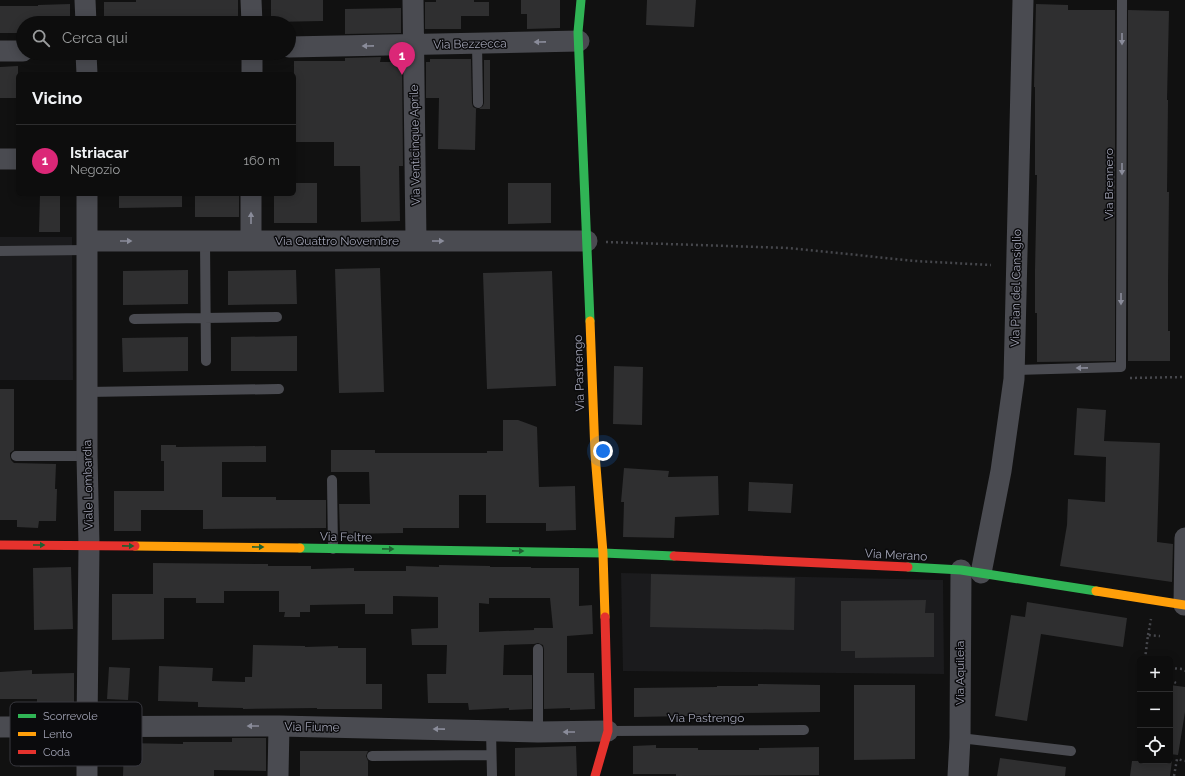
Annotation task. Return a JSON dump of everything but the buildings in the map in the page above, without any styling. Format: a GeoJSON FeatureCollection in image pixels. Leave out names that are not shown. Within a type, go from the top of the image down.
{"type":"FeatureCollection","features":[{"type":"Feature","properties":{"kind":"street"},"geometry":{"type":"LineString","coordinates":[[85,0],[86,16]]}},
{"type":"Feature","properties":{"kind":"street"},"geometry":{"type":"LineString","coordinates":[[251,0],[252,16]]}},
{"type":"Feature","properties":{"kind":"street","name":"Via Venticinque Aprile"},"geometry":{"type":"LineString","coordinates":[[413,0],[416,241]]}},
{"type":"Feature","properties":{"kind":"street","name":"Via Pastrengo"},"geometry":{"type":"LineString","coordinates":[[580,0],[578,32],[595,454],[603,553],[608,731],[595,776]]}},
{"type":"Feature","properties":{"kind":"street","name":"Via Pian del Cansiglio"},"geometry":{"type":"LineString","coordinates":[[971,572],[1001,471],[1015,370],[1023,0]]}},
{"type":"Feature","properties":{"kind":"street","name":"Via Bezzecca"},"geometry":{"type":"LineString","coordinates":[[296,47],[579,41]]}},
{"type":"Feature","properties":{"kind":"street"},"geometry":{"type":"LineString","coordinates":[[0,51],[16,50]]}},
{"type":"Feature","properties":{"kind":"street"},"geometry":{"type":"LineString","coordinates":[[86,60],[86,72]]}},
{"type":"Feature","properties":{"kind":"street"},"geometry":{"type":"LineString","coordinates":[[252,60],[252,72]]}},
{"type":"Feature","properties":{"kind":"street"},"geometry":{"type":"LineString","coordinates":[[0,159],[16,159]]}},
{"type":"Feature","properties":{"kind":"street","name":"Viale Lombardia"},"geometry":{"type":"LineString","coordinates":[[87,196],[87,456],[89,545],[87,702]]}},
{"type":"Feature","properties":{"kind":"street"},"geometry":{"type":"LineString","coordinates":[[251,196],[251,241]]}},
{"type":"Feature","properties":{"kind":"street","name":"Via Quattro Novembre"},"geometry":{"type":"LineString","coordinates":[[87,246],[205,241],[587,241]]}},
{"type":"Feature","properties":{"kind":"street"},"geometry":{"type":"LineString","coordinates":[[1185,538],[1185,605]]}},
{"type":"Feature","properties":{"kind":"street","name":"Via Feltre"},"geometry":{"type":"LineString","coordinates":[[0,545],[603,553]]}},
{"type":"Feature","properties":{"kind":"street","name":"Via Merano"},"geometry":{"type":"LineString","coordinates":[[603,553],[971,572],[1185,605]]}},
{"type":"Feature","properties":{"kind":"street","name":"Via Aquileia"},"geometry":{"type":"LineString","coordinates":[[958,776],[971,572]]}},
{"type":"Feature","properties":{"kind":"street","name":"Via Fiume"},"geometry":{"type":"LineString","coordinates":[[142,726],[279,726],[538,732],[608,731]]}},
{"type":"Feature","properties":{"kind":"street"},"geometry":{"type":"LineString","coordinates":[[278,776],[279,726]]}},
{"type":"Feature","properties":{"kind":"street","name":"Via Fiume"},"geometry":{"type":"LineString","coordinates":[[0,727],[10,727]]}},
{"type":"Feature","properties":{"kind":"lane","name":"Via Brennero"},"geometry":{"type":"LineString","coordinates":[[1015,370],[1121,367],[1122,0]]}},
{"type":"Feature","properties":{"kind":"lane"},"geometry":{"type":"LineString","coordinates":[[477,43],[478,103]]}},
{"type":"Feature","properties":{"kind":"lane"},"geometry":{"type":"LineString","coordinates":[[205,241],[206,361]]}},
{"type":"Feature","properties":{"kind":"lane"},"geometry":{"type":"LineString","coordinates":[[0,251],[87,246]]}},
{"type":"Feature","properties":{"kind":"lane"},"geometry":{"type":"LineString","coordinates":[[134,319],[277,317]]}},
{"type":"Feature","properties":{"kind":"lane"},"geometry":{"type":"LineString","coordinates":[[88,392],[279,389]]}},
{"type":"Feature","properties":{"kind":"lane"},"geometry":{"type":"LineString","coordinates":[[16,456],[87,456]]}},
{"type":"Feature","properties":{"kind":"lane"},"geometry":{"type":"LineString","coordinates":[[332,480],[332,549]]}},
{"type":"Feature","properties":{"kind":"lane"},"geometry":{"type":"LineString","coordinates":[[538,649],[538,732]]}},
{"type":"Feature","properties":{"kind":"lane"},"geometry":{"type":"LineString","coordinates":[[491,730],[492,776]]}},
{"type":"Feature","properties":{"kind":"lane","name":"Via Pastrengo"},"geometry":{"type":"LineString","coordinates":[[608,731],[804,730]]}},
{"type":"Feature","properties":{"kind":"lane"},"geometry":{"type":"LineString","coordinates":[[960,738],[1071,752]]}},
{"type":"Feature","properties":{"kind":"lane"},"geometry":{"type":"LineString","coordinates":[[372,756],[491,755]]}},
{"type":"Feature","properties":{"kind":"path"},"geometry":{"type":"LineString","coordinates":[[587,241],[789,248],[915,261],[991,265]]}},
{"type":"Feature","properties":{"kind":"path"},"geometry":{"type":"LineString","coordinates":[[1145,656],[1148,634],[1160,636]]}},
{"type":"Feature","properties":{"kind":"path"},"geometry":{"type":"LineString","coordinates":[[1173,668],[1182,669],[1185,671]]}},
{"type":"Feature","properties":{"kind":"path"},"geometry":{"type":"LineString","coordinates":[[1174,776],[1177,759],[1185,761]]}},
{"type":"Feature","properties":{"kind":"shaded area"},"geometry":{"type":"Polygon","coordinates":[[[0,237],[72,237],[73,380],[0,380],[0,237]]]}},
{"type":"Feature","properties":{"kind":"shaded area"},"geometry":{"type":"Polygon","coordinates":[[[621,573],[943,580],[944,674],[623,671],[621,573]]]}},
{"type":"Feature","properties":{"kind":"traffic: fast"},"geometry":{"type":"LineString","coordinates":[[581,0],[578,32],[590,321]]}},
{"type":"Feature","properties":{"kind":"traffic: fast"},"geometry":{"type":"LineString","coordinates":[[300,548],[603,553],[674,556]]}},
{"type":"Feature","properties":{"kind":"traffic: fast"},"geometry":{"type":"LineString","coordinates":[[908,567],[961,570],[1096,591]]}},
{"type":"Feature","properties":{"kind":"traffic: slow"},"geometry":{"type":"LineString","coordinates":[[590,321],[595,454],[603,553],[605,617]]}},
{"type":"Feature","properties":{"kind":"traffic: slow"},"geometry":{"type":"LineString","coordinates":[[135,546],[300,548]]}},
{"type":"Feature","properties":{"kind":"traffic: slow"},"geometry":{"type":"LineString","coordinates":[[1096,591],[1185,605]]}},
{"type":"Feature","properties":{"kind":"traffic: jam"},"geometry":{"type":"LineString","coordinates":[[0,545],[135,546]]}},
{"type":"Feature","properties":{"kind":"traffic: jam"},"geometry":{"type":"LineString","coordinates":[[674,556],[908,567]]}},
{"type":"Feature","properties":{"kind":"traffic: jam"},"geometry":{"type":"LineString","coordinates":[[595,776],[608,731],[605,617]]}},
{"type":"Feature","properties":{"kind":"place","name":"Istriacar"},"geometry":{"type":"Point","coordinates":[402,75]}}]}
